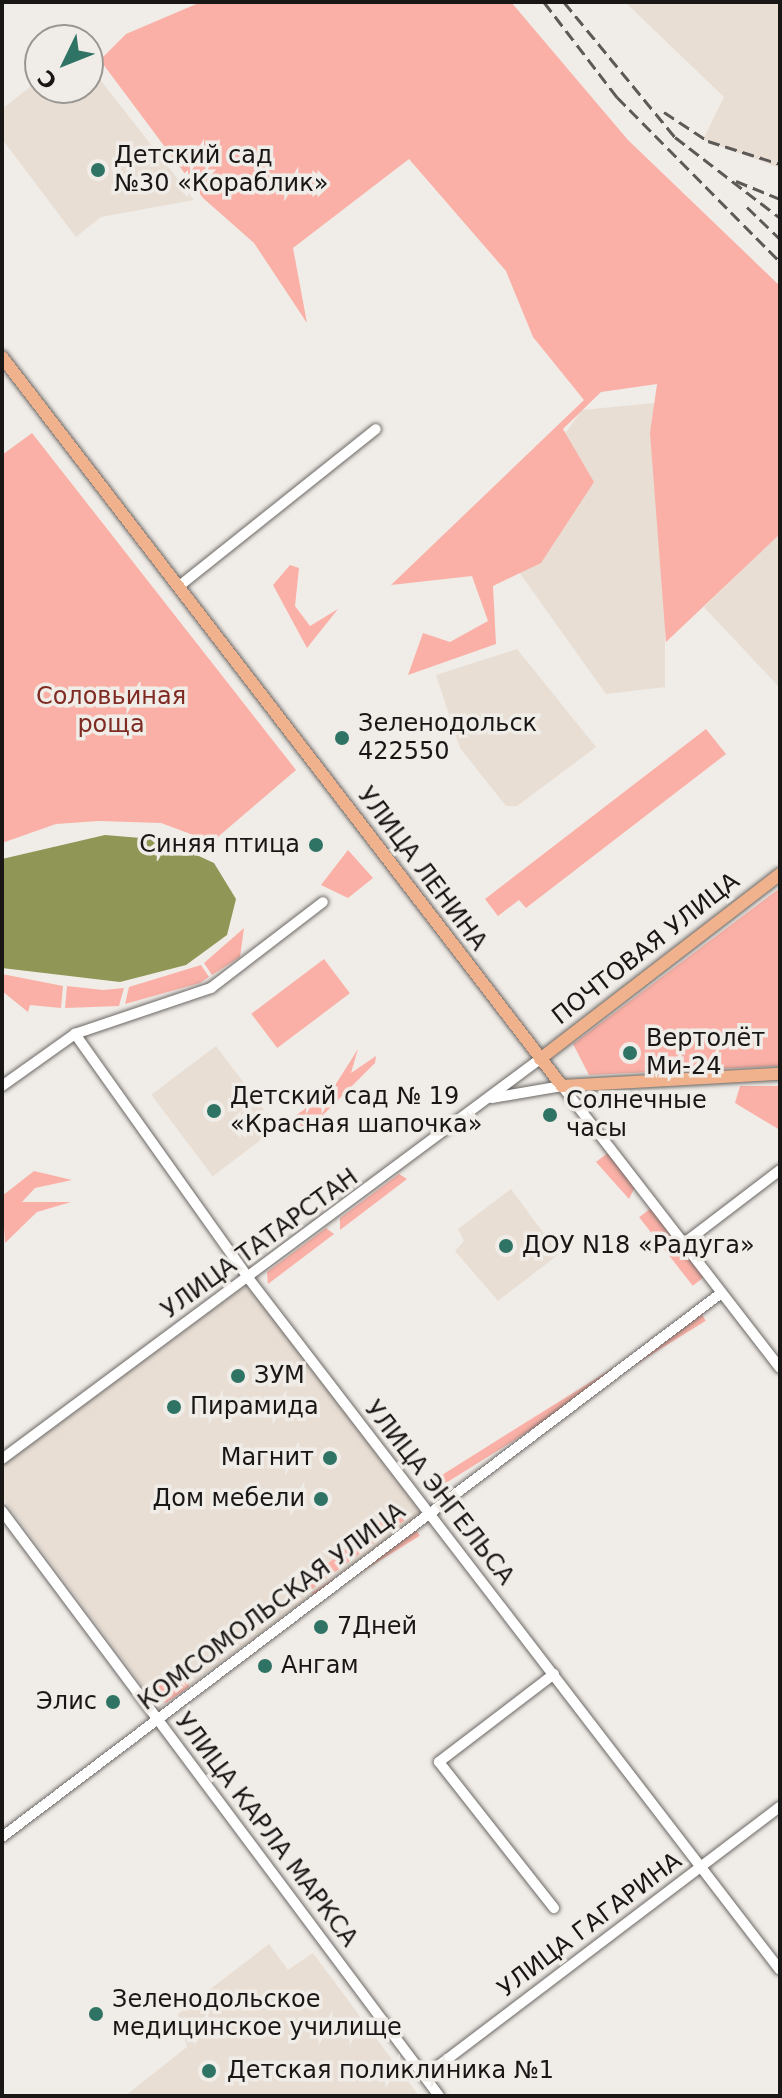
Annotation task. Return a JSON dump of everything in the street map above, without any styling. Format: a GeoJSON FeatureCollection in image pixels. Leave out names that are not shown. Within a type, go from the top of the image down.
{"type":"FeatureCollection","features":[{"type":"Feature","properties":{"kind":"main road","name":"УЛИЦА ЛЕНИНА"},"geometry":{"type":"LineString","coordinates":[[2,357],[562,1086]]}},
{"type":"Feature","properties":{"kind":"main road","name":"ПОЧТОВАЯ УЛИЦА"},"geometry":{"type":"LineString","coordinates":[[540,1059],[780,874]]}},
{"type":"Feature","properties":{"kind":"main road"},"geometry":{"type":"LineString","coordinates":[[562,1086],[780,1074]]}},
{"type":"Feature","properties":{"kind":"street"},"geometry":{"type":"LineString","coordinates":[[178,587],[376,429]]}},
{"type":"Feature","properties":{"kind":"street"},"geometry":{"type":"LineString","coordinates":[[2,1086],[75,1034],[211,988],[323,902]]}},
{"type":"Feature","properties":{"kind":"street","name":"УЛИЦА ЭНГЕЛЬСА"},"geometry":{"type":"LineString","coordinates":[[75,1034],[249,1279],[780,1970]]}},
{"type":"Feature","properties":{"kind":"street","name":"УЛИЦА ТАТАРСТАН"},"geometry":{"type":"LineString","coordinates":[[2,1459],[249,1279],[540,1059]]}},
{"type":"Feature","properties":{"kind":"street"},"geometry":{"type":"LineString","coordinates":[[487,1100],[562,1086]]}},
{"type":"Feature","properties":{"kind":"street","name":"УЛИЦА ЛЕНИНА"},"geometry":{"type":"LineString","coordinates":[[562,1086],[780,1368]]}},
{"type":"Feature","properties":{"kind":"street"},"geometry":{"type":"LineString","coordinates":[[683,1244],[780,1170]]}},
{"type":"Feature","properties":{"kind":"street","name":"КОМСОМОЛЬСКАЯ УЛИЦА"},"geometry":{"type":"LineString","coordinates":[[2,1837],[720,1294]]}},
{"type":"Feature","properties":{"kind":"street","name":"УЛИЦА КАРЛА МАРКСА"},"geometry":{"type":"LineString","coordinates":[[2,1511],[439,2096]]}},
{"type":"Feature","properties":{"kind":"street"},"geometry":{"type":"LineString","coordinates":[[554,1674],[439,1762],[554,1908]]}},
{"type":"Feature","properties":{"kind":"street","name":"УЛИЦА ГАГАРИНА"},"geometry":{"type":"LineString","coordinates":[[425,2076],[780,1807]]}},
{"type":"Feature","properties":{"kind":"shaded area"},"geometry":{"type":"Polygon","coordinates":[[[780,2],[780,168],[703,140],[724,97],[626,3],[780,2]]]}},
{"type":"Feature","properties":{"kind":"shaded area","name":"Детский сад №30 «Кораблик»"},"geometry":{"type":"Polygon","coordinates":[[[104,85],[194,200],[101,217],[76,237],[2,139],[2,109],[24,92],[24,104],[104,104],[104,85]]]}},
{"type":"Feature","properties":{"kind":"shaded area"},"geometry":{"type":"Polygon","coordinates":[[[665,402],[665,687],[606,694],[492,534],[582,410],[665,402]]]}},
{"type":"Feature","properties":{"kind":"shaded area"},"geometry":{"type":"Polygon","coordinates":[[[780,534],[780,688],[704,607],[780,534]]]}},
{"type":"Feature","properties":{"kind":"shaded area"},"geometry":{"type":"Polygon","coordinates":[[[517,649],[596,747],[517,806],[506,806],[460,748],[436,675],[517,649]]]}},
{"type":"Feature","properties":{"kind":"shaded area"},"geometry":{"type":"Polygon","coordinates":[[[105,835],[164,840],[214,863],[236,899],[227,935],[186,965],[120,982],[2,968],[2,859],[105,835]]]}},
{"type":"Feature","properties":{"kind":"shaded area","name":"Детский сад № 19 «Красная шапочка»"},"geometry":{"type":"Polygon","coordinates":[[[216,1046],[277,1127],[213,1176],[151,1095],[216,1046]]]}},
{"type":"Feature","properties":{"kind":"shaded area","name":"ДОУ N18 «Радуга»"},"geometry":{"type":"Polygon","coordinates":[[[511,1189],[559,1254],[498,1301],[455,1251],[464,1241],[458,1229],[511,1189]]]}},
{"type":"Feature","properties":{"kind":"shaded area"},"geometry":{"type":"Polygon","coordinates":[[[248,1284],[423,1513],[159,1708],[2,1497],[2,1466],[248,1284]]]}},
{"type":"Feature","properties":{"kind":"shaded area"},"geometry":{"type":"Polygon","coordinates":[[[269,1944],[288,1970],[313,1953],[419,2096],[125,2096],[187,2047],[178,2014],[269,1944]]]}},
{"type":"Feature","properties":{"kind":"green space"},"geometry":{"type":"Polygon","coordinates":[[[201,2],[511,2],[628,140],[780,286],[780,534],[666,642],[650,433],[657,384],[601,392],[563,429],[594,482],[541,563],[493,586],[496,644],[408,675],[423,633],[450,642],[488,621],[472,576],[391,585],[584,400],[533,337],[506,271],[409,159],[293,248],[307,323],[254,243],[203,198],[104,65],[104,56],[126,34],[201,2]]]}},
{"type":"Feature","properties":{"kind":"green space","name":"Соловьиная роща"},"geometry":{"type":"Polygon","coordinates":[[[32,433],[296,770],[212,842],[161,823],[99,821],[56,824],[2,843],[2,455],[32,433]]]}},
{"type":"Feature","properties":{"kind":"green space"},"geometry":{"type":"Polygon","coordinates":[[[290,565],[299,568],[295,606],[310,626],[338,609],[307,648],[273,585],[290,565]]]}},
{"type":"Feature","properties":{"kind":"green space"},"geometry":{"type":"Polygon","coordinates":[[[706,729],[726,754],[526,908],[519,900],[498,916],[485,899],[706,729]]]}},
{"type":"Feature","properties":{"kind":"green space"},"geometry":{"type":"Polygon","coordinates":[[[348,850],[373,878],[348,898],[321,885],[348,850]]]}},
{"type":"Feature","properties":{"kind":"green space"},"geometry":{"type":"Polygon","coordinates":[[[780,888],[780,1066],[589,1075],[573,1044],[780,888]]]}},
{"type":"Feature","properties":{"kind":"green space"},"geometry":{"type":"Polygon","coordinates":[[[244,928],[240,957],[212,975],[204,963],[244,928]]]}},
{"type":"Feature","properties":{"kind":"green space"},"geometry":{"type":"Polygon","coordinates":[[[324,959],[350,993],[277,1048],[251,1014],[324,959]]]}},
{"type":"Feature","properties":{"kind":"green space"},"geometry":{"type":"Polygon","coordinates":[[[201,965],[209,977],[200,983],[125,1004],[129,987],[201,965]]]}},
{"type":"Feature","properties":{"kind":"green space"},"geometry":{"type":"Polygon","coordinates":[[[2,974],[63,986],[61,1008],[30,1005],[28,1012],[2,991],[2,974]]]}},
{"type":"Feature","properties":{"kind":"green space"},"geometry":{"type":"Polygon","coordinates":[[[67,986],[103,990],[124,988],[119,1006],[65,1008],[67,986]]]}},
{"type":"Feature","properties":{"kind":"green space"},"geometry":{"type":"Polygon","coordinates":[[[358,1049],[351,1073],[376,1056],[375,1063],[306,1132],[294,1117],[334,1087],[358,1049]]]}},
{"type":"Feature","properties":{"kind":"green space"},"geometry":{"type":"Polygon","coordinates":[[[740,1086],[780,1086],[780,1130],[735,1103],[740,1086]]]}},
{"type":"Feature","properties":{"kind":"green space"},"geometry":{"type":"Polygon","coordinates":[[[609,1152],[635,1187],[629,1199],[596,1162],[609,1152]]]}},
{"type":"Feature","properties":{"kind":"green space"},"geometry":{"type":"Polygon","coordinates":[[[34,1171],[72,1180],[35,1188],[22,1202],[71,1202],[37,1212],[5,1243],[2,1196],[34,1171]]]}},
{"type":"Feature","properties":{"kind":"green space"},"geometry":{"type":"Polygon","coordinates":[[[399,1174],[407,1179],[340,1230],[340,1218],[399,1174]]]}},
{"type":"Feature","properties":{"kind":"green space"},"geometry":{"type":"Polygon","coordinates":[[[651,1208],[705,1277],[693,1286],[639,1217],[651,1208]]]}},
{"type":"Feature","properties":{"kind":"green space"},"geometry":{"type":"Polygon","coordinates":[[[326,1228],[334,1234],[268,1284],[267,1272],[326,1228]]]}},
{"type":"Feature","properties":{"kind":"green space"},"geometry":{"type":"Polygon","coordinates":[[[701,1313],[706,1321],[439,1487],[435,1479],[701,1313]]]}},
{"type":"Feature","properties":{"kind":"green space"},"geometry":{"type":"Polygon","coordinates":[[[397,1509],[405,1520],[308,1592],[302,1584],[397,1509]]]}},
{"type":"Feature","properties":{"kind":"green space"},"geometry":{"type":"Polygon","coordinates":[[[415,1528],[420,1536],[316,1600],[312,1593],[415,1528]]]}},
{"type":"Feature","properties":{"kind":"green space"},"geometry":{"type":"Polygon","coordinates":[[[187,1665],[189,1687],[166,1703],[157,1700],[151,1692],[187,1665]]]}},
{"type":"Feature","properties":{"kind":"railway"},"geometry":{"type":"LineString","coordinates":[[544,2],[617,97],[780,262]]}},
{"type":"Feature","properties":{"kind":"railway"},"geometry":{"type":"LineString","coordinates":[[564,2],[675,137],[780,218]]}},
{"type":"Feature","properties":{"kind":"railway"},"geometry":{"type":"LineString","coordinates":[[664,112],[708,141],[780,164]]}},
{"type":"Feature","properties":{"kind":"railway"},"geometry":{"type":"LineString","coordinates":[[736,181],[780,199]]}},
{"type":"Feature","properties":{"kind":"railway"},"geometry":{"type":"LineString","coordinates":[[747,207],[780,239]]}},
{"type":"Feature","properties":{"kind":"place","name":"Детский сад №30 «Кораблик»"},"geometry":{"type":"Point","coordinates":[98,170]}},
{"type":"Feature","properties":{"kind":"place","name":"Зеленодольск 422550"},"geometry":{"type":"Point","coordinates":[342,738]}},
{"type":"Feature","properties":{"kind":"place","name":"Синяя птица"},"geometry":{"type":"Point","coordinates":[316,845]}},
{"type":"Feature","properties":{"kind":"place","name":"Вертолёт Ми-24"},"geometry":{"type":"Point","coordinates":[630,1053]}},
{"type":"Feature","properties":{"kind":"place","name":"Детский сад № 19 «Красная шапочка»"},"geometry":{"type":"Point","coordinates":[214,1111]}},
{"type":"Feature","properties":{"kind":"place","name":"Солнечные часы"},"geometry":{"type":"Point","coordinates":[550,1115]}},
{"type":"Feature","properties":{"kind":"place","name":"ДОУ N18 «Радуга»"},"geometry":{"type":"Point","coordinates":[506,1246]}},
{"type":"Feature","properties":{"kind":"place","name":"ЗУМ"},"geometry":{"type":"Point","coordinates":[238,1376]}},
{"type":"Feature","properties":{"kind":"place","name":"Пирамида"},"geometry":{"type":"Point","coordinates":[174,1407]}},
{"type":"Feature","properties":{"kind":"place","name":"Магнит"},"geometry":{"type":"Point","coordinates":[330,1458]}},
{"type":"Feature","properties":{"kind":"place","name":"Дом мебели"},"geometry":{"type":"Point","coordinates":[321,1499]}},
{"type":"Feature","properties":{"kind":"place","name":"7Дней"},"geometry":{"type":"Point","coordinates":[321,1627]}},
{"type":"Feature","properties":{"kind":"place","name":"Ангам"},"geometry":{"type":"Point","coordinates":[265,1666]}},
{"type":"Feature","properties":{"kind":"place","name":"Элис"},"geometry":{"type":"Point","coordinates":[113,1702]}},
{"type":"Feature","properties":{"kind":"place","name":"Зеленодольское медицинское училище"},"geometry":{"type":"Point","coordinates":[96,2014]}},
{"type":"Feature","properties":{"kind":"place","name":"Детская поликлиника №1"},"geometry":{"type":"Point","coordinates":[209,2071]}}]}
